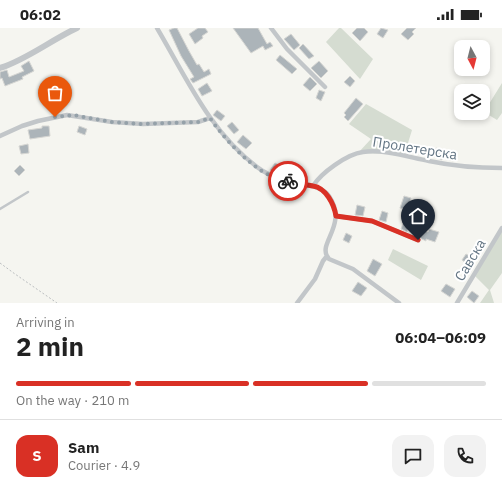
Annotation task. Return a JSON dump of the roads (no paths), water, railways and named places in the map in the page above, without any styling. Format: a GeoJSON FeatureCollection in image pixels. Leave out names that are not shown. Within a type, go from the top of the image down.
{"type":"FeatureCollection","features":[{"type":"Feature","properties":{"kind":"street"},"geometry":{"type":"LineString","coordinates":[[0,68],[17,61],[56,38],[77,28]]}},
{"type":"Feature","properties":{"kind":"street"},"geometry":{"type":"LineString","coordinates":[[157,28],[210,118],[237,150],[258,168],[274,177],[313,186],[321,189],[328,196],[336,216],[335,224],[326,246],[326,256],[315,279],[297,303]]}},
{"type":"Feature","properties":{"kind":"street"},"geometry":{"type":"LineString","coordinates":[[271,28],[292,54],[325,87]]}},
{"type":"Feature","properties":{"kind":"street"},"geometry":{"type":"LineString","coordinates":[[0,136],[22,126],[67,115],[112,122],[142,124],[192,123],[210,118]]}},
{"type":"Feature","properties":{"kind":"street","name":"Пролетерска"},"geometry":{"type":"LineString","coordinates":[[313,186],[323,174],[342,161],[365,151],[396,154],[472,168],[502,168]]}},
{"type":"Feature","properties":{"kind":"street"},"geometry":{"type":"LineString","coordinates":[[336,216],[372,221],[418,240]]}},
{"type":"Feature","properties":{"kind":"street","name":"Савска"},"geometry":{"type":"LineString","coordinates":[[457,303],[502,228]]}},
{"type":"Feature","properties":{"kind":"street"},"geometry":{"type":"LineString","coordinates":[[326,256],[329,259],[354,269],[399,303]]}},
{"type":"Feature","properties":{"kind":"lane"},"geometry":{"type":"LineString","coordinates":[[0,209],[28,192]]}}]}
